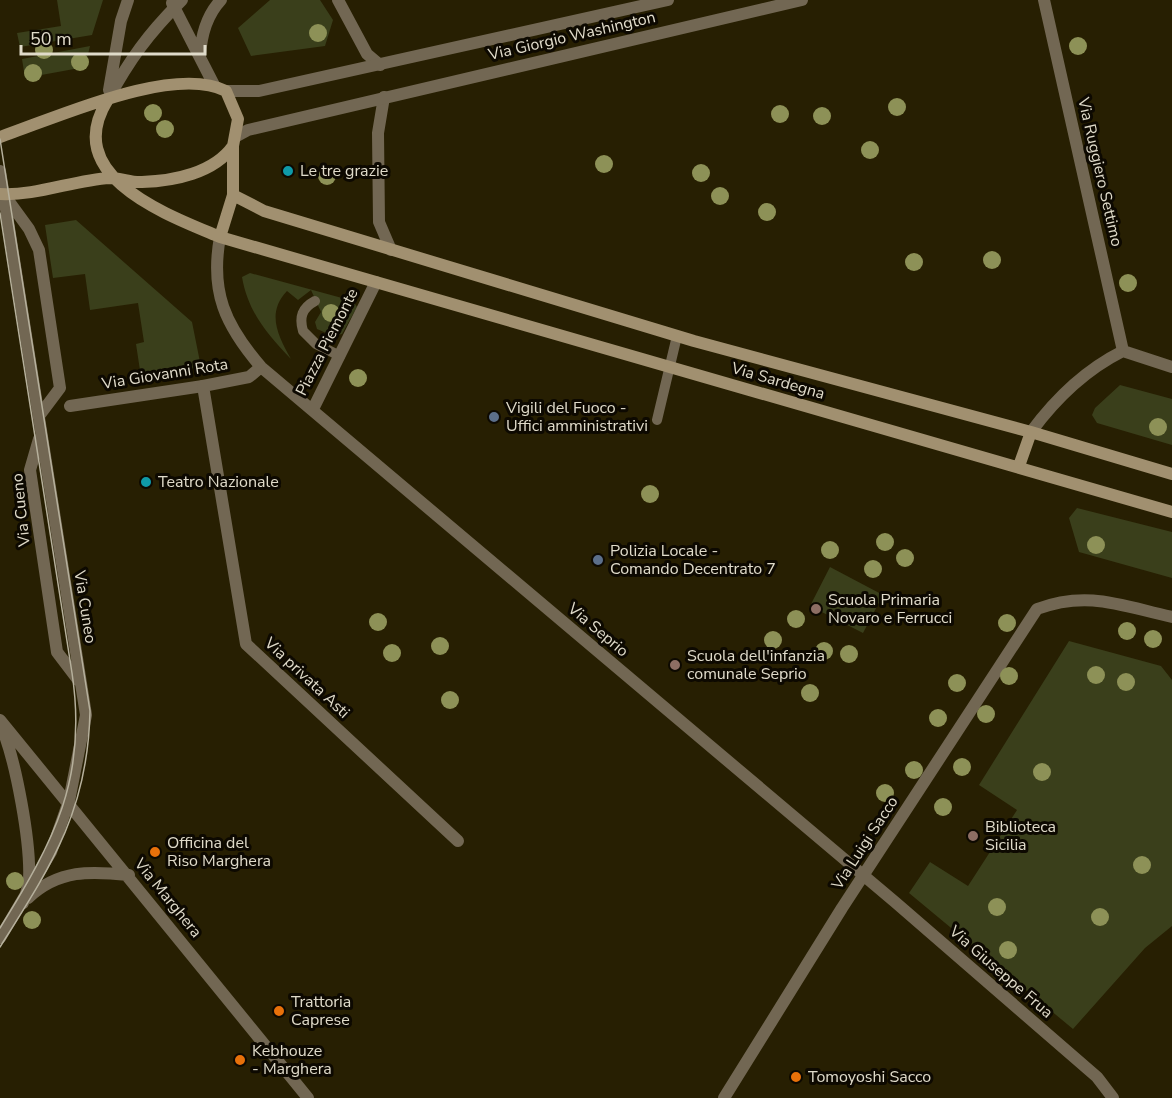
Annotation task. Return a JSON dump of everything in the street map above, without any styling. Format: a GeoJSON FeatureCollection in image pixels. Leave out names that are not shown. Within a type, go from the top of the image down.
{"type":"FeatureCollection","features":[{"type":"Feature","properties":{"kind":"main road"},"geometry":{"type":"LineString","coordinates":[[0,137],[157,85],[187,82],[214,85],[226,91]]}},
{"type":"Feature","properties":{"kind":"main road","name":"Piazza Piemonte"},"geometry":{"type":"LineString","coordinates":[[220,237],[234,195],[234,141],[238,119],[226,91]]}},
{"type":"Feature","properties":{"kind":"main road","name":"Piazza Piemonte"},"geometry":{"type":"LineString","coordinates":[[107,101],[98,122],[99,153],[112,178],[157,210],[220,237],[376,282]]}},
{"type":"Feature","properties":{"kind":"main road"},"geometry":{"type":"LineString","coordinates":[[2,194],[112,178],[141,182],[198,171],[224,159],[234,141]]}},
{"type":"Feature","properties":{"kind":"main road"},"geometry":{"type":"LineString","coordinates":[[234,195],[264,211],[391,250]]}},
{"type":"Feature","properties":{"kind":"main road","name":"Via Sardegna"},"geometry":{"type":"LineString","coordinates":[[391,250],[677,336],[1031,432],[1172,474]]}},
{"type":"Feature","properties":{"kind":"main road","name":"Via Sardegna"},"geometry":{"type":"LineString","coordinates":[[376,282],[1172,512]]}},
{"type":"Feature","properties":{"kind":"main road"},"geometry":{"type":"LineString","coordinates":[[1019,466],[1031,432]]}},
{"type":"Feature","properties":{"kind":"street","name":"Piazza Piemonte"},"geometry":{"type":"LineString","coordinates":[[107,101],[121,21],[128,0]]}},
{"type":"Feature","properties":{"kind":"street"},"geometry":{"type":"LineString","coordinates":[[200,58],[201,38],[221,0]]}},
{"type":"Feature","properties":{"kind":"street"},"geometry":{"type":"LineString","coordinates":[[338,0],[367,54],[380,65]]}},
{"type":"Feature","properties":{"kind":"street","name":"Via Giorgio Washington"},"geometry":{"type":"LineString","coordinates":[[380,65],[668,0]]}},
{"type":"Feature","properties":{"kind":"street","name":"Via Giorgio Washington"},"geometry":{"type":"LineString","coordinates":[[384,97],[802,0]]}},
{"type":"Feature","properties":{"kind":"street","name":"Via Ruggiero Settimo"},"geometry":{"type":"LineString","coordinates":[[1044,0],[1123,351]]}},
{"type":"Feature","properties":{"kind":"street","name":"Piazza Piemonte"},"geometry":{"type":"LineString","coordinates":[[107,101],[129,60],[176,3],[214,85]]}},
{"type":"Feature","properties":{"kind":"street"},"geometry":{"type":"LineString","coordinates":[[226,91],[259,91],[380,65]]}},
{"type":"Feature","properties":{"kind":"street"},"geometry":{"type":"LineString","coordinates":[[234,141],[248,130],[384,97],[378,133],[379,222],[391,250]]}},
{"type":"Feature","properties":{"kind":"street"},"geometry":{"type":"LineString","coordinates":[[0,171],[39,416]]}},
{"type":"Feature","properties":{"kind":"street"},"geometry":{"type":"LineString","coordinates":[[2,194],[29,229],[41,261],[60,388],[39,416]]}},
{"type":"Feature","properties":{"kind":"street","name":"Piazza Piemonte"},"geometry":{"type":"LineString","coordinates":[[220,237],[215,264],[222,307],[232,329],[261,367],[313,409],[376,282]]}},
{"type":"Feature","properties":{"kind":"street"},"geometry":{"type":"LineString","coordinates":[[1031,432],[1050,407],[1096,364],[1123,351],[1172,367]]}},
{"type":"Feature","properties":{"kind":"street","name":"Via Giovanni Rota"},"geometry":{"type":"LineString","coordinates":[[70,406],[249,377],[261,367]]}},
{"type":"Feature","properties":{"kind":"street","name":"Via privata Asti"},"geometry":{"type":"LineString","coordinates":[[203,386],[246,644],[458,841]]}},
{"type":"Feature","properties":{"kind":"street","name":"Via Seprio"},"geometry":{"type":"LineString","coordinates":[[313,409],[862,876]]}},
{"type":"Feature","properties":{"kind":"street","name":"Via Cuneo"},"geometry":{"type":"LineString","coordinates":[[23,903],[58,838],[69,801],[86,715],[39,416]]}},
{"type":"Feature","properties":{"kind":"street","name":"Via Cueno"},"geometry":{"type":"LineString","coordinates":[[41,434],[30,470],[57,652],[80,682]]}},
{"type":"Feature","properties":{"kind":"street","name":"Via Luigi Sacco"},"geometry":{"type":"LineString","coordinates":[[724,1098],[862,876],[1037,609],[1073,599],[1091,599],[1172,617]]}},
{"type":"Feature","properties":{"kind":"street","name":"Via Marghera"},"geometry":{"type":"LineString","coordinates":[[0,721],[69,801],[308,1098]]}},
{"type":"Feature","properties":{"kind":"street","name":"Via Marghera"},"geometry":{"type":"LineString","coordinates":[[0,721],[11,752],[25,835],[29,881],[23,903]]}},
{"type":"Feature","properties":{"kind":"street"},"geometry":{"type":"LineString","coordinates":[[0,938],[23,903],[46,885],[78,872],[129,876]]}},
{"type":"Feature","properties":{"kind":"street","name":"Via Giuseppe Frua"},"geometry":{"type":"LineString","coordinates":[[862,876],[1097,1077],[1113,1098]]}},
{"type":"Feature","properties":{"kind":"lane"},"geometry":{"type":"LineString","coordinates":[[315,301],[308,305],[302,313],[303,331],[316,344],[340,357]]}},
{"type":"Feature","properties":{"kind":"lane"},"geometry":{"type":"LineString","coordinates":[[657,420],[677,336]]}},
{"type":"Feature","properties":{"kind":"green space"},"geometry":{"type":"Polygon","coordinates":[[[57,0],[103,0],[92,35],[20,47],[17,33],[61,26],[57,0]]]}},
{"type":"Feature","properties":{"kind":"green space"},"geometry":{"type":"Polygon","coordinates":[[[270,0],[320,0],[333,20],[325,46],[251,56],[238,28],[270,0]]]}},
{"type":"Feature","properties":{"kind":"green space"},"geometry":{"type":"Polygon","coordinates":[[[90,46],[85,67],[25,78],[22,59],[90,46]]]}},
{"type":"Feature","properties":{"kind":"green space"},"geometry":{"type":"Polygon","coordinates":[[[76,220],[192,322],[201,367],[141,377],[136,344],[144,342],[138,303],[90,310],[85,274],[53,278],[45,225],[76,220]]]}},
{"type":"Feature","properties":{"kind":"green space"},"geometry":{"type":"Polygon","coordinates":[[[250,273],[353,301],[357,307],[342,334],[333,336],[317,329],[315,322],[321,312],[311,290],[298,300],[287,291],[277,308],[276,325],[291,359],[274,341],[254,312],[242,277],[250,273]]]}},
{"type":"Feature","properties":{"kind":"green space"},"geometry":{"type":"Polygon","coordinates":[[[1120,385],[1172,399],[1172,445],[1097,423],[1092,415],[1095,408],[1120,385]]]}},
{"type":"Feature","properties":{"kind":"green space"},"geometry":{"type":"Polygon","coordinates":[[[1077,508],[1172,532],[1172,578],[1079,552],[1069,518],[1077,508]]]}},
{"type":"Feature","properties":{"kind":"green space"},"geometry":{"type":"Polygon","coordinates":[[[830,567],[883,595],[863,633],[810,606],[830,567]]]}},
{"type":"Feature","properties":{"kind":"green space"},"geometry":{"type":"Polygon","coordinates":[[[1069,641],[1161,666],[1172,680],[1172,926],[1145,948],[1073,1029],[909,893],[930,862],[968,886],[1017,810],[979,785],[1069,641]]]}},
{"type":"Feature","properties":{"kind":"tram line"},"geometry":{"type":"LineString","coordinates":[[0,139],[90,711],[88,747],[74,808],[50,863],[0,947]]}},
{"type":"Feature","properties":{"kind":"tram line"},"geometry":{"type":"LineString","coordinates":[[0,213],[76,711],[75,745],[62,807],[51,837],[0,928]]}},
{"type":"Feature","properties":{"kind":"place","name":"Le tre grazie"},"geometry":{"type":"Point","coordinates":[288,171]}},
{"type":"Feature","properties":{"kind":"place","name":"Vigili del Fuoco - Uffici amministrativi"},"geometry":{"type":"Point","coordinates":[494,417]}},
{"type":"Feature","properties":{"kind":"place","name":"Teatro Nazionale"},"geometry":{"type":"Point","coordinates":[146,482]}},
{"type":"Feature","properties":{"kind":"place","name":"Polizia Locale - Comando Decentrato 7"},"geometry":{"type":"Point","coordinates":[598,560]}},
{"type":"Feature","properties":{"kind":"place","name":"Scuola Primaria Novaro e Ferrucci"},"geometry":{"type":"Point","coordinates":[816,609]}},
{"type":"Feature","properties":{"kind":"place","name":"Scuola dell'infanzia comunale Seprio"},"geometry":{"type":"Point","coordinates":[675,665]}},
{"type":"Feature","properties":{"kind":"place","name":"Biblioteca Sicilia"},"geometry":{"type":"Point","coordinates":[973,836]}},
{"type":"Feature","properties":{"kind":"place","name":"Officina del Riso Marghera"},"geometry":{"type":"Point","coordinates":[155,852]}},
{"type":"Feature","properties":{"kind":"place","name":"Trattoria Caprese"},"geometry":{"type":"Point","coordinates":[279,1011]}},
{"type":"Feature","properties":{"kind":"place","name":"Kebhouze - Marghera"},"geometry":{"type":"Point","coordinates":[240,1060]}},
{"type":"Feature","properties":{"kind":"place","name":"Tomoyoshi Sacco"},"geometry":{"type":"Point","coordinates":[796,1077]}}]}
